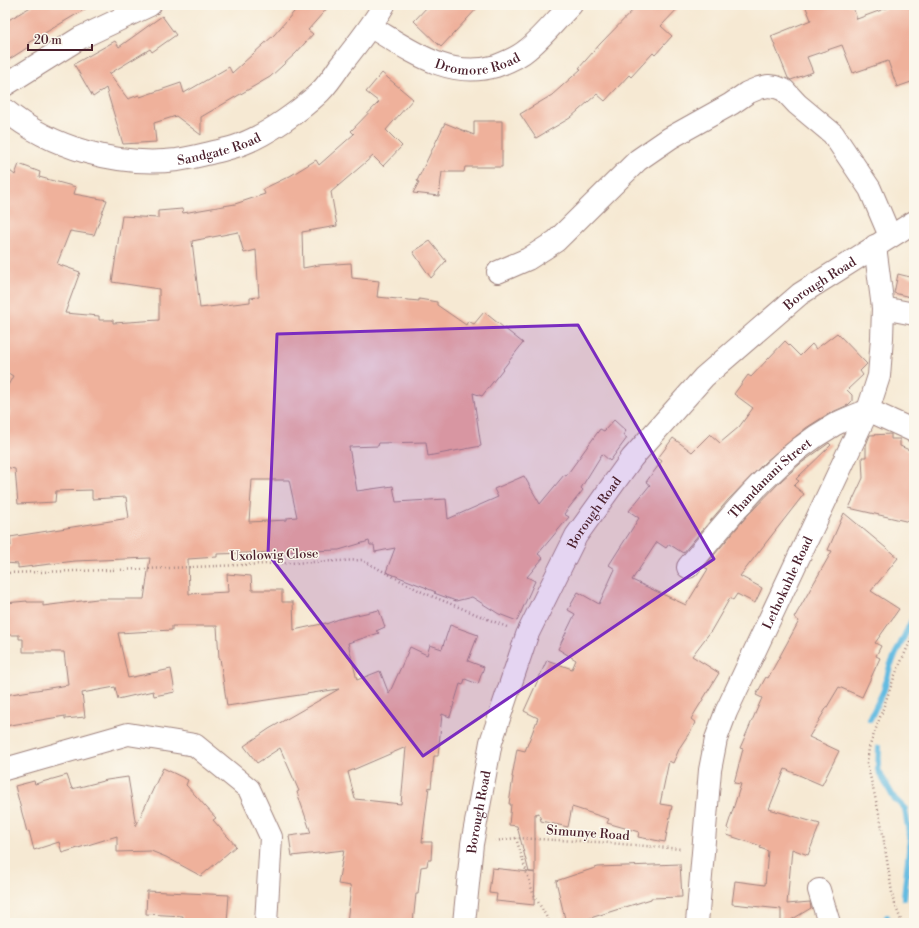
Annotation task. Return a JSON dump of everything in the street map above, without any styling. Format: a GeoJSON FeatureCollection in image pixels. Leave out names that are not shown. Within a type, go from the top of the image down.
{"type":"FeatureCollection","features":[{"type":"Feature","properties":{"kind":"street"},"geometry":{"type":"LineString","coordinates":[[5,85],[80,38],[150,5]]}},
{"type":"Feature","properties":{"kind":"street","name":"Sandgate Road"},"geometry":{"type":"LineString","coordinates":[[5,110],[16,119],[40,133],[70,147],[104,156],[140,161],[177,160],[208,154],[242,144],[274,127],[320,92],[371,27],[384,5]]}},
{"type":"Feature","properties":{"kind":"street","name":"Dromore Road"},"geometry":{"type":"LineString","coordinates":[[371,27],[427,60],[449,67],[469,70],[487,68],[508,62],[528,50],[571,5]]}},
{"type":"Feature","properties":{"kind":"street","name":"Lethokuhle Road"},"geometry":{"type":"LineString","coordinates":[[498,272],[528,259],[556,241],[638,160],[747,93],[768,86],[784,90],[797,104],[833,134],[870,190],[882,241],[883,308],[882,338],[878,376],[868,410],[726,712],[716,739],[710,770],[697,923]]}},
{"type":"Feature","properties":{"kind":"street","name":"Borough Road"},"geometry":{"type":"LineString","coordinates":[[464,923],[472,844],[491,742],[527,635],[576,536],[632,458],[704,377],[800,294],[914,222]]}},
{"type":"Feature","properties":{"kind":"street"},"geometry":{"type":"LineString","coordinates":[[883,308],[914,314]]}},
{"type":"Feature","properties":{"kind":"street"},"geometry":{"type":"LineString","coordinates":[[868,410],[914,431]]}},
{"type":"Feature","properties":{"kind":"street","name":"Thandanani Street"},"geometry":{"type":"LineString","coordinates":[[688,567],[767,476],[808,441],[830,427],[868,410]]}},
{"type":"Feature","properties":{"kind":"street"},"geometry":{"type":"LineString","coordinates":[[5,769],[128,734],[195,745],[249,789],[272,837],[266,923]]}},
{"type":"Feature","properties":{"kind":"street"},"geometry":{"type":"LineString","coordinates":[[820,890],[829,923]]}},
{"type":"Feature","properties":{"kind":"path","name":"Uxolowig Close"},"geometry":{"type":"LineString","coordinates":[[5,573],[362,560],[422,592],[527,635]]}},
{"type":"Feature","properties":{"kind":"path"},"geometry":{"type":"LineString","coordinates":[[902,923],[893,899],[881,822],[867,764],[869,748],[895,676],[914,633]]}},
{"type":"Feature","properties":{"kind":"path","name":"Simunye Road"},"geometry":{"type":"LineString","coordinates":[[472,844],[516,838],[598,842],[703,852]]}},
{"type":"Feature","properties":{"kind":"path"},"geometry":{"type":"LineString","coordinates":[[516,838],[533,893],[550,923]]}},
{"type":"Feature","properties":{"kind":"highlighted area"},"geometry":{"type":"Polygon","coordinates":[[[578,325],[714,559],[423,756],[268,554],[277,334],[578,325]]]}},
{"type":"Feature","properties":{"kind":"building"},"geometry":{"type":"Polygon","coordinates":[[[34,5],[92,5],[28,43],[30,46],[5,62],[5,22],[34,5]]]}},
{"type":"Feature","properties":{"kind":"building"},"geometry":{"type":"Polygon","coordinates":[[[300,5],[330,5],[308,30],[313,34],[296,53],[270,77],[201,117],[201,135],[176,116],[154,123],[156,142],[123,144],[106,88],[93,97],[74,64],[115,41],[119,47],[162,16],[176,35],[152,52],[150,49],[109,74],[128,99],[139,95],[140,97],[181,83],[184,93],[229,67],[232,73],[274,35],[300,5]]]}},
{"type":"Feature","properties":{"kind":"building"},"geometry":{"type":"Polygon","coordinates":[[[429,5],[480,5],[441,47],[414,21],[429,5]]]}},
{"type":"Feature","properties":{"kind":"building"},"geometry":{"type":"Polygon","coordinates":[[[638,5],[681,5],[661,26],[672,36],[655,55],[653,53],[631,77],[629,75],[605,101],[597,94],[570,118],[536,138],[520,114],[552,95],[581,69],[579,68],[600,44],[638,5]]]}},
{"type":"Feature","properties":{"kind":"building"},"geometry":{"type":"Polygon","coordinates":[[[805,5],[852,5],[857,19],[895,5],[914,5],[914,81],[897,87],[888,61],[853,73],[842,45],[807,57],[813,72],[791,80],[788,78],[771,36],[811,20],[805,5]]]}},
{"type":"Feature","properties":{"kind":"building"},"geometry":{"type":"Polygon","coordinates":[[[382,73],[413,99],[386,130],[402,146],[383,166],[373,156],[331,192],[337,226],[302,232],[303,268],[319,265],[351,263],[352,278],[379,281],[377,297],[419,301],[419,299],[437,302],[437,305],[466,325],[468,321],[474,324],[484,312],[523,343],[482,396],[473,393],[481,446],[428,456],[426,442],[379,443],[378,446],[349,447],[357,491],[393,486],[396,502],[446,499],[448,519],[498,497],[494,489],[524,476],[540,504],[564,475],[566,476],[600,429],[604,431],[614,420],[626,431],[623,435],[627,438],[610,461],[602,454],[581,488],[583,490],[564,514],[569,517],[538,554],[543,558],[527,577],[535,581],[517,621],[499,614],[472,597],[456,601],[386,572],[395,548],[375,552],[374,545],[370,545],[369,541],[339,550],[217,554],[217,557],[188,559],[189,594],[228,592],[227,574],[251,576],[252,590],[282,590],[282,602],[293,602],[294,630],[326,624],[339,619],[379,610],[385,627],[376,631],[379,633],[348,643],[357,680],[380,671],[389,694],[410,647],[427,655],[430,645],[442,649],[450,625],[478,635],[468,661],[484,667],[478,684],[465,679],[463,685],[460,684],[450,717],[442,714],[438,756],[434,756],[431,788],[429,787],[422,842],[432,842],[431,860],[428,860],[427,866],[421,867],[413,923],[347,923],[351,886],[338,884],[344,850],[292,856],[289,836],[311,833],[297,792],[299,791],[280,748],[257,763],[244,746],[269,729],[339,689],[227,706],[219,658],[217,626],[172,626],[172,630],[118,633],[128,678],[171,669],[175,692],[154,696],[153,691],[118,699],[115,687],[82,693],[85,717],[65,719],[65,716],[5,726],[5,695],[68,685],[64,652],[23,652],[23,639],[19,639],[19,635],[5,635],[5,603],[27,601],[43,602],[43,606],[97,599],[144,599],[150,558],[75,561],[18,568],[18,564],[5,563],[5,546],[11,546],[10,537],[129,518],[126,497],[92,499],[92,490],[56,491],[55,502],[18,504],[15,469],[5,467],[5,432],[10,410],[5,408],[5,391],[13,376],[5,371],[5,167],[15,175],[19,164],[40,172],[39,177],[76,187],[74,194],[107,200],[94,235],[70,231],[57,264],[80,272],[65,313],[99,316],[99,320],[113,320],[113,323],[159,320],[159,289],[112,282],[122,216],[158,218],[158,211],[182,209],[183,213],[235,204],[265,194],[263,189],[290,176],[316,160],[319,165],[354,134],[351,131],[379,102],[366,92],[382,73]],[[238,232],[192,241],[200,308],[250,302],[250,298],[259,297],[256,250],[244,253],[238,232]],[[252,480],[249,522],[287,520],[287,518],[297,517],[289,480],[252,480]],[[406,747],[348,772],[355,799],[401,804],[406,747]]]}},
{"type":"Feature","properties":{"kind":"building"},"geometry":{"type":"Polygon","coordinates":[[[474,121],[502,121],[502,167],[465,167],[464,172],[442,172],[439,196],[413,193],[419,182],[417,181],[445,123],[474,135],[474,121]]]}},
{"type":"Feature","properties":{"kind":"building"},"geometry":{"type":"Polygon","coordinates":[[[430,241],[446,261],[431,278],[413,252],[430,241]]]}},
{"type":"Feature","properties":{"kind":"building"},"geometry":{"type":"Polygon","coordinates":[[[898,274],[914,278],[910,297],[894,293],[898,274]]]}},
{"type":"Feature","properties":{"kind":"building"},"geometry":{"type":"Polygon","coordinates":[[[837,333],[867,364],[860,371],[863,375],[847,390],[852,395],[852,401],[848,405],[828,414],[806,428],[765,462],[728,500],[683,553],[669,544],[666,548],[657,542],[632,580],[686,605],[708,569],[704,567],[747,516],[800,464],[829,443],[831,445],[796,479],[799,481],[794,486],[804,494],[740,576],[762,588],[755,603],[737,594],[733,600],[730,598],[711,631],[692,656],[719,673],[691,719],[696,723],[680,747],[673,763],[669,761],[660,804],[672,806],[665,842],[638,837],[639,832],[607,823],[609,819],[572,807],[568,827],[541,821],[539,813],[535,814],[535,872],[529,872],[517,826],[509,825],[511,804],[509,804],[512,777],[517,749],[525,751],[538,718],[524,711],[547,660],[572,669],[576,660],[558,649],[575,614],[568,610],[578,592],[599,604],[615,569],[609,565],[639,518],[629,511],[650,485],[646,482],[662,461],[658,458],[673,438],[692,452],[710,434],[720,443],[739,427],[753,408],[734,394],[748,375],[751,377],[785,341],[800,356],[812,344],[816,349],[837,333]]]}},
{"type":"Feature","properties":{"kind":"building"},"geometry":{"type":"Polygon","coordinates":[[[891,434],[891,439],[900,439],[900,446],[914,452],[914,523],[849,508],[863,478],[862,457],[866,457],[866,445],[870,435],[891,434]]]}},
{"type":"Feature","properties":{"kind":"building"},"geometry":{"type":"Polygon","coordinates":[[[844,513],[898,558],[871,591],[899,609],[875,643],[881,646],[876,656],[880,658],[862,697],[839,687],[809,737],[839,751],[822,785],[785,769],[769,809],[820,824],[808,855],[792,849],[787,904],[810,902],[811,908],[786,923],[781,923],[781,909],[732,904],[735,881],[765,885],[768,851],[760,848],[761,846],[727,835],[729,829],[727,828],[741,784],[734,783],[743,749],[740,748],[762,698],[756,695],[766,677],[768,678],[799,621],[794,618],[832,551],[828,550],[844,513]]]}},
{"type":"Feature","properties":{"kind":"building"},"geometry":{"type":"Polygon","coordinates":[[[163,768],[188,780],[186,785],[216,818],[213,820],[236,846],[201,876],[166,857],[151,851],[117,852],[117,836],[62,853],[59,842],[34,850],[29,831],[27,832],[15,786],[34,781],[35,784],[67,775],[72,789],[107,780],[128,777],[136,826],[163,768]]]}},
{"type":"Feature","properties":{"kind":"building"},"geometry":{"type":"Polygon","coordinates":[[[680,864],[682,897],[651,898],[584,920],[566,923],[556,881],[598,867],[680,864]]]}},
{"type":"Feature","properties":{"kind":"building"},"geometry":{"type":"Polygon","coordinates":[[[492,868],[535,873],[534,905],[496,901],[497,894],[489,893],[492,868]]]}},
{"type":"Feature","properties":{"kind":"building"},"geometry":{"type":"Polygon","coordinates":[[[147,891],[229,895],[227,923],[182,923],[183,916],[146,914],[147,891]]]}},
{"type":"Feature","properties":{"kind":"waterway"},"geometry":{"type":"LineString","coordinates":[[870,719],[884,690],[890,666],[914,616]]}},
{"type":"Feature","properties":{"kind":"waterway"},"geometry":{"type":"LineString","coordinates":[[879,748],[878,770],[894,798],[905,809],[910,840],[904,898]]}},
{"type":"Feature","properties":{"kind":"waterway"},"geometry":{"type":"LineString","coordinates":[[886,923],[887,917]]}}]}
